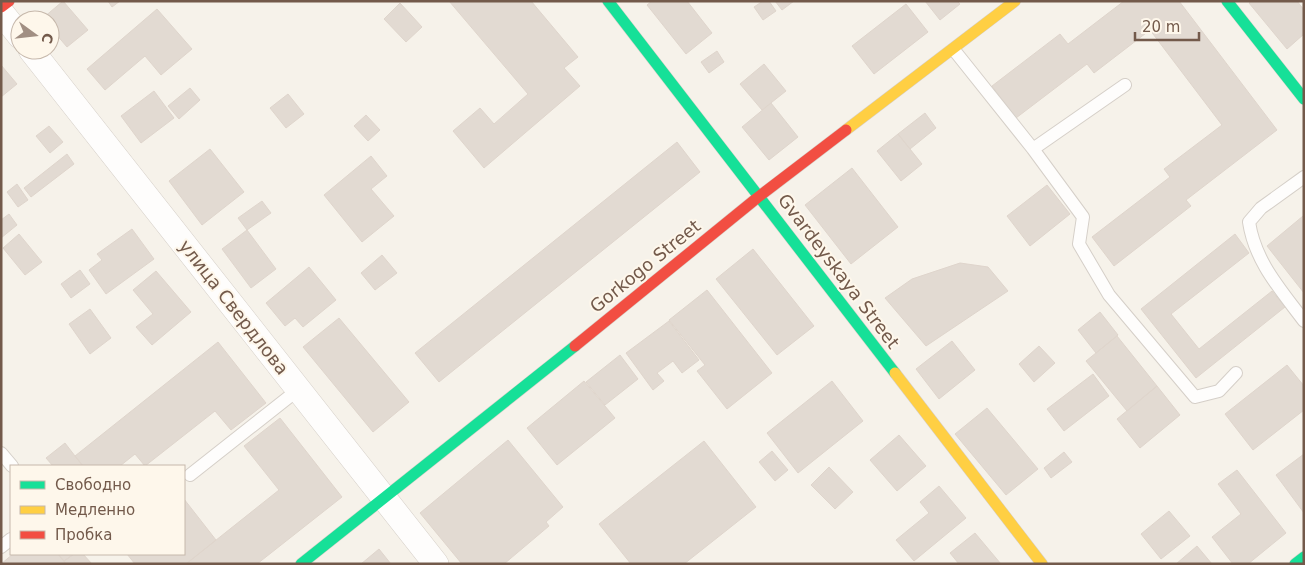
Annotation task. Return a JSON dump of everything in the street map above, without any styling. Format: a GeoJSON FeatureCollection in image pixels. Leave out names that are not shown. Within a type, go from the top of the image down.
{"type":"FeatureCollection","features":[{"type":"Feature","properties":{"kind":"street"},"geometry":{"type":"LineString","coordinates":[[1,7],[9,1]]}},
{"type":"Feature","properties":{"kind":"street","name":"Gvardeyskaya Street"},"geometry":{"type":"LineString","coordinates":[[608,1],[1042,564]]}},
{"type":"Feature","properties":{"kind":"street","name":"Gorkogo Street"},"geometry":{"type":"LineString","coordinates":[[301,564],[385,499],[760,196],[954,50],[1015,1]]}},
{"type":"Feature","properties":{"kind":"street"},"geometry":{"type":"LineString","coordinates":[[1228,1],[1304,99]]}},
{"type":"Feature","properties":{"kind":"street"},"geometry":{"type":"LineString","coordinates":[[1,12],[10,23]]}},
{"type":"Feature","properties":{"kind":"street","name":"улица Свердлова"},"geometry":{"type":"LineString","coordinates":[[39,60],[436,564]]}},
{"type":"Feature","properties":{"kind":"street"},"geometry":{"type":"LineString","coordinates":[[1295,564],[1304,557]]}},
{"type":"Feature","properties":{"kind":"lane"},"geometry":{"type":"LineString","coordinates":[[954,50],[1083,217],[1079,244],[1109,295],[1196,397],[1219,391],[1236,373]]}},
{"type":"Feature","properties":{"kind":"lane"},"geometry":{"type":"LineString","coordinates":[[1033,150],[1124,85]]}},
{"type":"Feature","properties":{"kind":"lane"},"geometry":{"type":"LineString","coordinates":[[1304,178],[1261,208],[1249,222],[1252,240],[1260,260],[1304,321]]}},
{"type":"Feature","properties":{"kind":"lane"},"geometry":{"type":"LineString","coordinates":[[190,475],[299,389]]}},
{"type":"Feature","properties":{"kind":"lane"},"geometry":{"type":"LineString","coordinates":[[1,453],[11,465]]}},
{"type":"Feature","properties":{"kind":"building"},"geometry":{"type":"Polygon","coordinates":[[[63,1],[88,30],[67,47],[60,39],[60,10],[52,10],[63,1]]]}},
{"type":"Feature","properties":{"kind":"building"},"geometry":{"type":"Polygon","coordinates":[[[108,1],[120,1],[112,7],[108,1]]]}},
{"type":"Feature","properties":{"kind":"building"},"geometry":{"type":"Polygon","coordinates":[[[449,1],[531,1],[578,57],[564,68],[580,86],[484,168],[453,131],[480,108],[494,124],[528,94],[449,1]]]}},
{"type":"Feature","properties":{"kind":"building"},"geometry":{"type":"Polygon","coordinates":[[[652,1],[687,1],[712,33],[686,54],[647,5],[652,1]]]}},
{"type":"Feature","properties":{"kind":"building"},"geometry":{"type":"Polygon","coordinates":[[[763,1],[769,1],[776,11],[763,20],[754,7],[763,1]]]}},
{"type":"Feature","properties":{"kind":"building"},"geometry":{"type":"Polygon","coordinates":[[[775,1],[794,1],[782,10],[775,1]]]}},
{"type":"Feature","properties":{"kind":"building"},"geometry":{"type":"Polygon","coordinates":[[[925,1],[957,1],[960,4],[940,20],[925,1]]]}},
{"type":"Feature","properties":{"kind":"building"},"geometry":{"type":"Polygon","coordinates":[[[1124,1],[1179,1],[1277,130],[1186,200],[1191,206],[1114,266],[1092,237],[1170,177],[1164,169],[1222,125],[1150,30],[1094,73],[1087,64],[1016,118],[992,86],[1060,34],[1068,44],[1124,1]]]}},
{"type":"Feature","properties":{"kind":"building"},"geometry":{"type":"Polygon","coordinates":[[[1252,1],[1297,1],[1304,10],[1304,34],[1287,49],[1249,3],[1252,1]]]}},
{"type":"Feature","properties":{"kind":"building"},"geometry":{"type":"Polygon","coordinates":[[[400,3],[422,27],[406,42],[384,19],[400,3]]]}},
{"type":"Feature","properties":{"kind":"building"},"geometry":{"type":"Polygon","coordinates":[[[906,4],[928,32],[874,74],[852,46],[906,4]]]}},
{"type":"Feature","properties":{"kind":"building"},"geometry":{"type":"Polygon","coordinates":[[[157,9],[192,49],[161,75],[145,56],[105,90],[87,69],[157,9]]]}},
{"type":"Feature","properties":{"kind":"building"},"geometry":{"type":"Polygon","coordinates":[[[717,51],[724,62],[709,73],[701,62],[717,51]]]}},
{"type":"Feature","properties":{"kind":"building"},"geometry":{"type":"Polygon","coordinates":[[[764,64],[786,91],[762,110],[740,84],[764,64]]]}},
{"type":"Feature","properties":{"kind":"building"},"geometry":{"type":"Polygon","coordinates":[[[1,65],[17,84],[1,97],[1,65]]]}},
{"type":"Feature","properties":{"kind":"building"},"geometry":{"type":"Polygon","coordinates":[[[190,88],[200,100],[179,119],[168,106],[190,88]]]}},
{"type":"Feature","properties":{"kind":"building"},"geometry":{"type":"Polygon","coordinates":[[[154,91],[174,118],[141,143],[121,116],[154,91]]]}},
{"type":"Feature","properties":{"kind":"building"},"geometry":{"type":"Polygon","coordinates":[[[288,94],[304,114],[286,128],[270,108],[288,94]]]}},
{"type":"Feature","properties":{"kind":"building"},"geometry":{"type":"Polygon","coordinates":[[[771,103],[798,137],[769,160],[742,127],[771,103]]]}},
{"type":"Feature","properties":{"kind":"building"},"geometry":{"type":"Polygon","coordinates":[[[925,113],[936,128],[910,149],[898,134],[925,113]]]}},
{"type":"Feature","properties":{"kind":"building"},"geometry":{"type":"Polygon","coordinates":[[[366,115],[380,130],[368,141],[354,126],[366,115]]]}},
{"type":"Feature","properties":{"kind":"building"},"geometry":{"type":"Polygon","coordinates":[[[49,126],[63,142],[50,153],[36,136],[49,126]]]}},
{"type":"Feature","properties":{"kind":"building"},"geometry":{"type":"Polygon","coordinates":[[[898,134],[922,164],[901,181],[877,151],[898,134]]]}},
{"type":"Feature","properties":{"kind":"building"},"geometry":{"type":"Polygon","coordinates":[[[677,142],[700,172],[439,382],[415,353],[677,142]]]}},
{"type":"Feature","properties":{"kind":"building"},"geometry":{"type":"Polygon","coordinates":[[[210,149],[244,192],[202,225],[169,181],[210,149]]]}},
{"type":"Feature","properties":{"kind":"building"},"geometry":{"type":"Polygon","coordinates":[[[67,154],[74,164],[31,197],[24,188],[67,154]]]}},
{"type":"Feature","properties":{"kind":"building"},"geometry":{"type":"Polygon","coordinates":[[[371,156],[387,176],[371,189],[394,216],[362,242],[324,195],[371,156]]]}},
{"type":"Feature","properties":{"kind":"building"},"geometry":{"type":"Polygon","coordinates":[[[852,168],[898,227],[851,264],[805,205],[852,168]]]}},
{"type":"Feature","properties":{"kind":"building"},"geometry":{"type":"Polygon","coordinates":[[[17,184],[28,200],[18,207],[7,192],[17,184]]]}},
{"type":"Feature","properties":{"kind":"building"},"geometry":{"type":"Polygon","coordinates":[[[1047,185],[1070,214],[1030,246],[1007,216],[1047,185]]]}},
{"type":"Feature","properties":{"kind":"building"},"geometry":{"type":"Polygon","coordinates":[[[262,201],[271,213],[247,230],[238,218],[262,201]]]}},
{"type":"Feature","properties":{"kind":"building"},"geometry":{"type":"Polygon","coordinates":[[[9,214],[17,225],[1,238],[1,220],[9,214]]]}},
{"type":"Feature","properties":{"kind":"building"},"geometry":{"type":"Polygon","coordinates":[[[1304,217],[1304,293],[1267,246],[1304,217]]]}},
{"type":"Feature","properties":{"kind":"building"},"geometry":{"type":"Polygon","coordinates":[[[132,229],[154,259],[106,294],[89,270],[102,260],[97,254],[132,229]]]}},
{"type":"Feature","properties":{"kind":"building"},"geometry":{"type":"Polygon","coordinates":[[[247,230],[276,269],[251,288],[222,249],[247,230]]]}},
{"type":"Feature","properties":{"kind":"building"},"geometry":{"type":"Polygon","coordinates":[[[19,234],[42,262],[25,275],[3,248],[19,234]]]}},
{"type":"Feature","properties":{"kind":"building"},"geometry":{"type":"Polygon","coordinates":[[[1235,234],[1249,253],[1171,314],[1199,349],[1272,291],[1285,307],[1196,378],[1141,309],[1235,234]]]}},
{"type":"Feature","properties":{"kind":"building"},"geometry":{"type":"Polygon","coordinates":[[[753,249],[814,326],[777,355],[716,279],[753,249]]]}},
{"type":"Feature","properties":{"kind":"building"},"geometry":{"type":"Polygon","coordinates":[[[382,255],[397,273],[375,290],[361,273],[382,255]]]}},
{"type":"Feature","properties":{"kind":"building"},"geometry":{"type":"Polygon","coordinates":[[[960,263],[988,267],[1008,291],[926,346],[885,298],[912,279],[960,263]]]}},
{"type":"Feature","properties":{"kind":"building"},"geometry":{"type":"Polygon","coordinates":[[[309,267],[336,300],[303,327],[295,318],[285,326],[266,303],[309,267]]]}},
{"type":"Feature","properties":{"kind":"building"},"geometry":{"type":"Polygon","coordinates":[[[80,270],[90,284],[71,298],[61,284],[80,270]]]}},
{"type":"Feature","properties":{"kind":"building"},"geometry":{"type":"Polygon","coordinates":[[[156,271],[191,312],[152,345],[136,327],[153,314],[133,290],[156,271]]]}},
{"type":"Feature","properties":{"kind":"building"},"geometry":{"type":"Polygon","coordinates":[[[707,290],[772,373],[727,409],[697,371],[705,365],[669,320],[707,290]]]}},
{"type":"Feature","properties":{"kind":"building"},"geometry":{"type":"Polygon","coordinates":[[[90,309],[111,338],[90,354],[69,324],[90,309]]]}},
{"type":"Feature","properties":{"kind":"building"},"geometry":{"type":"Polygon","coordinates":[[[1100,312],[1118,335],[1096,353],[1078,330],[1100,312]]]}},
{"type":"Feature","properties":{"kind":"building"},"geometry":{"type":"Polygon","coordinates":[[[339,318],[409,402],[373,432],[303,347],[339,318]]]}},
{"type":"Feature","properties":{"kind":"building"},"geometry":{"type":"Polygon","coordinates":[[[669,321],[699,360],[682,373],[673,361],[657,373],[664,381],[653,390],[626,353],[669,321]]]}},
{"type":"Feature","properties":{"kind":"building"},"geometry":{"type":"Polygon","coordinates":[[[1117,336],[1157,386],[1127,411],[1086,361],[1117,336]]]}},
{"type":"Feature","properties":{"kind":"building"},"geometry":{"type":"Polygon","coordinates":[[[952,341],[975,370],[939,399],[916,369],[952,341]]]}},
{"type":"Feature","properties":{"kind":"building"},"geometry":{"type":"Polygon","coordinates":[[[218,342],[266,403],[231,430],[215,411],[146,465],[135,454],[121,465],[82,465],[75,456],[218,342]]]}},
{"type":"Feature","properties":{"kind":"building"},"geometry":{"type":"Polygon","coordinates":[[[1039,346],[1055,363],[1034,382],[1019,364],[1039,346]]]}},
{"type":"Feature","properties":{"kind":"building"},"geometry":{"type":"Polygon","coordinates":[[[620,355],[638,379],[605,405],[586,382],[620,355]]]}},
{"type":"Feature","properties":{"kind":"building"},"geometry":{"type":"Polygon","coordinates":[[[1287,365],[1304,386],[1304,410],[1253,450],[1225,414],[1287,365]]]}},
{"type":"Feature","properties":{"kind":"building"},"geometry":{"type":"Polygon","coordinates":[[[1093,374],[1109,396],[1064,431],[1047,409],[1093,374]]]}},
{"type":"Feature","properties":{"kind":"building"},"geometry":{"type":"Polygon","coordinates":[[[584,381],[615,418],[557,465],[527,428],[584,381]]]}},
{"type":"Feature","properties":{"kind":"building"},"geometry":{"type":"Polygon","coordinates":[[[832,381],[863,421],[798,473],[767,433],[832,381]]]}},
{"type":"Feature","properties":{"kind":"building"},"geometry":{"type":"Polygon","coordinates":[[[1157,386],[1180,415],[1140,448],[1117,419],[1157,386]]]}},
{"type":"Feature","properties":{"kind":"building"},"geometry":{"type":"Polygon","coordinates":[[[987,408],[1038,469],[1006,495],[955,434],[987,408]]]}},
{"type":"Feature","properties":{"kind":"building"},"geometry":{"type":"Polygon","coordinates":[[[280,418],[342,497],[257,564],[186,564],[279,490],[244,446],[280,418]]]}},
{"type":"Feature","properties":{"kind":"building"},"geometry":{"type":"Polygon","coordinates":[[[899,435],[926,466],[897,491],[870,460],[899,435]]]}},
{"type":"Feature","properties":{"kind":"building"},"geometry":{"type":"Polygon","coordinates":[[[508,440],[563,507],[546,522],[549,526],[504,564],[462,564],[420,513],[508,440]]]}},
{"type":"Feature","properties":{"kind":"building"},"geometry":{"type":"Polygon","coordinates":[[[704,441],[756,507],[684,564],[631,564],[599,524],[704,441]]]}},
{"type":"Feature","properties":{"kind":"building"},"geometry":{"type":"Polygon","coordinates":[[[65,443],[82,465],[52,465],[46,458],[65,443]]]}},
{"type":"Feature","properties":{"kind":"building"},"geometry":{"type":"Polygon","coordinates":[[[772,451],[788,470],[775,481],[759,462],[772,451]]]}},
{"type":"Feature","properties":{"kind":"building"},"geometry":{"type":"Polygon","coordinates":[[[1064,452],[1072,462],[1051,478],[1044,468],[1064,452]]]}},
{"type":"Feature","properties":{"kind":"building"},"geometry":{"type":"Polygon","coordinates":[[[1304,454],[1304,513],[1276,475],[1304,454]]]}},
{"type":"Feature","properties":{"kind":"building"},"geometry":{"type":"Polygon","coordinates":[[[829,467],[853,492],[835,509],[811,485],[829,467]]]}},
{"type":"Feature","properties":{"kind":"building"},"geometry":{"type":"Polygon","coordinates":[[[1237,470],[1286,533],[1248,564],[1233,564],[1212,537],[1241,514],[1218,484],[1237,470]]]}},
{"type":"Feature","properties":{"kind":"building"},"geometry":{"type":"Polygon","coordinates":[[[939,486],[966,518],[914,561],[896,540],[929,513],[920,502],[939,486]]]}},
{"type":"Feature","properties":{"kind":"building"},"geometry":{"type":"Polygon","coordinates":[[[185,500],[216,540],[186,564],[135,564],[128,555],[185,555],[185,500]]]}},
{"type":"Feature","properties":{"kind":"building"},"geometry":{"type":"Polygon","coordinates":[[[1169,511],[1190,536],[1161,559],[1141,534],[1169,511]]]}},
{"type":"Feature","properties":{"kind":"building"},"geometry":{"type":"Polygon","coordinates":[[[975,533],[1001,564],[959,564],[950,553],[975,533]]]}},
{"type":"Feature","properties":{"kind":"building"},"geometry":{"type":"Polygon","coordinates":[[[1197,546],[1212,564],[1176,564],[1197,546]]]}},
{"type":"Feature","properties":{"kind":"building"},"geometry":{"type":"Polygon","coordinates":[[[379,549],[391,564],[361,564],[379,549]]]}},
{"type":"Feature","properties":{"kind":"building"},"geometry":{"type":"Polygon","coordinates":[[[12,555],[59,555],[66,564],[1,564],[12,555]]]}},
{"type":"Feature","properties":{"kind":"building"},"geometry":{"type":"Polygon","coordinates":[[[59,555],[73,555],[64,561],[59,555]]]}},
{"type":"Feature","properties":{"kind":"building"},"geometry":{"type":"Polygon","coordinates":[[[73,555],[84,555],[92,564],[66,564],[64,561],[73,555]]]}},
{"type":"Feature","properties":{"kind":"traffic: fast"},"geometry":{"type":"LineString","coordinates":[[608,1],[895,373]]}},
{"type":"Feature","properties":{"kind":"traffic: fast"},"geometry":{"type":"LineString","coordinates":[[1227,1],[1304,99]]}},
{"type":"Feature","properties":{"kind":"traffic: fast"},"geometry":{"type":"LineString","coordinates":[[301,564],[575,346]]}},
{"type":"Feature","properties":{"kind":"traffic: fast"},"geometry":{"type":"LineString","coordinates":[[1295,564],[1304,557]]}},
{"type":"Feature","properties":{"kind":"traffic: slow"},"geometry":{"type":"LineString","coordinates":[[846,130],[1015,1]]}},
{"type":"Feature","properties":{"kind":"traffic: slow"},"geometry":{"type":"LineString","coordinates":[[895,373],[1042,564]]}},
{"type":"Feature","properties":{"kind":"traffic: jam"},"geometry":{"type":"LineString","coordinates":[[1,7],[9,1]]}},
{"type":"Feature","properties":{"kind":"traffic: jam"},"geometry":{"type":"LineString","coordinates":[[575,346],[757,198],[846,130]]}}]}
